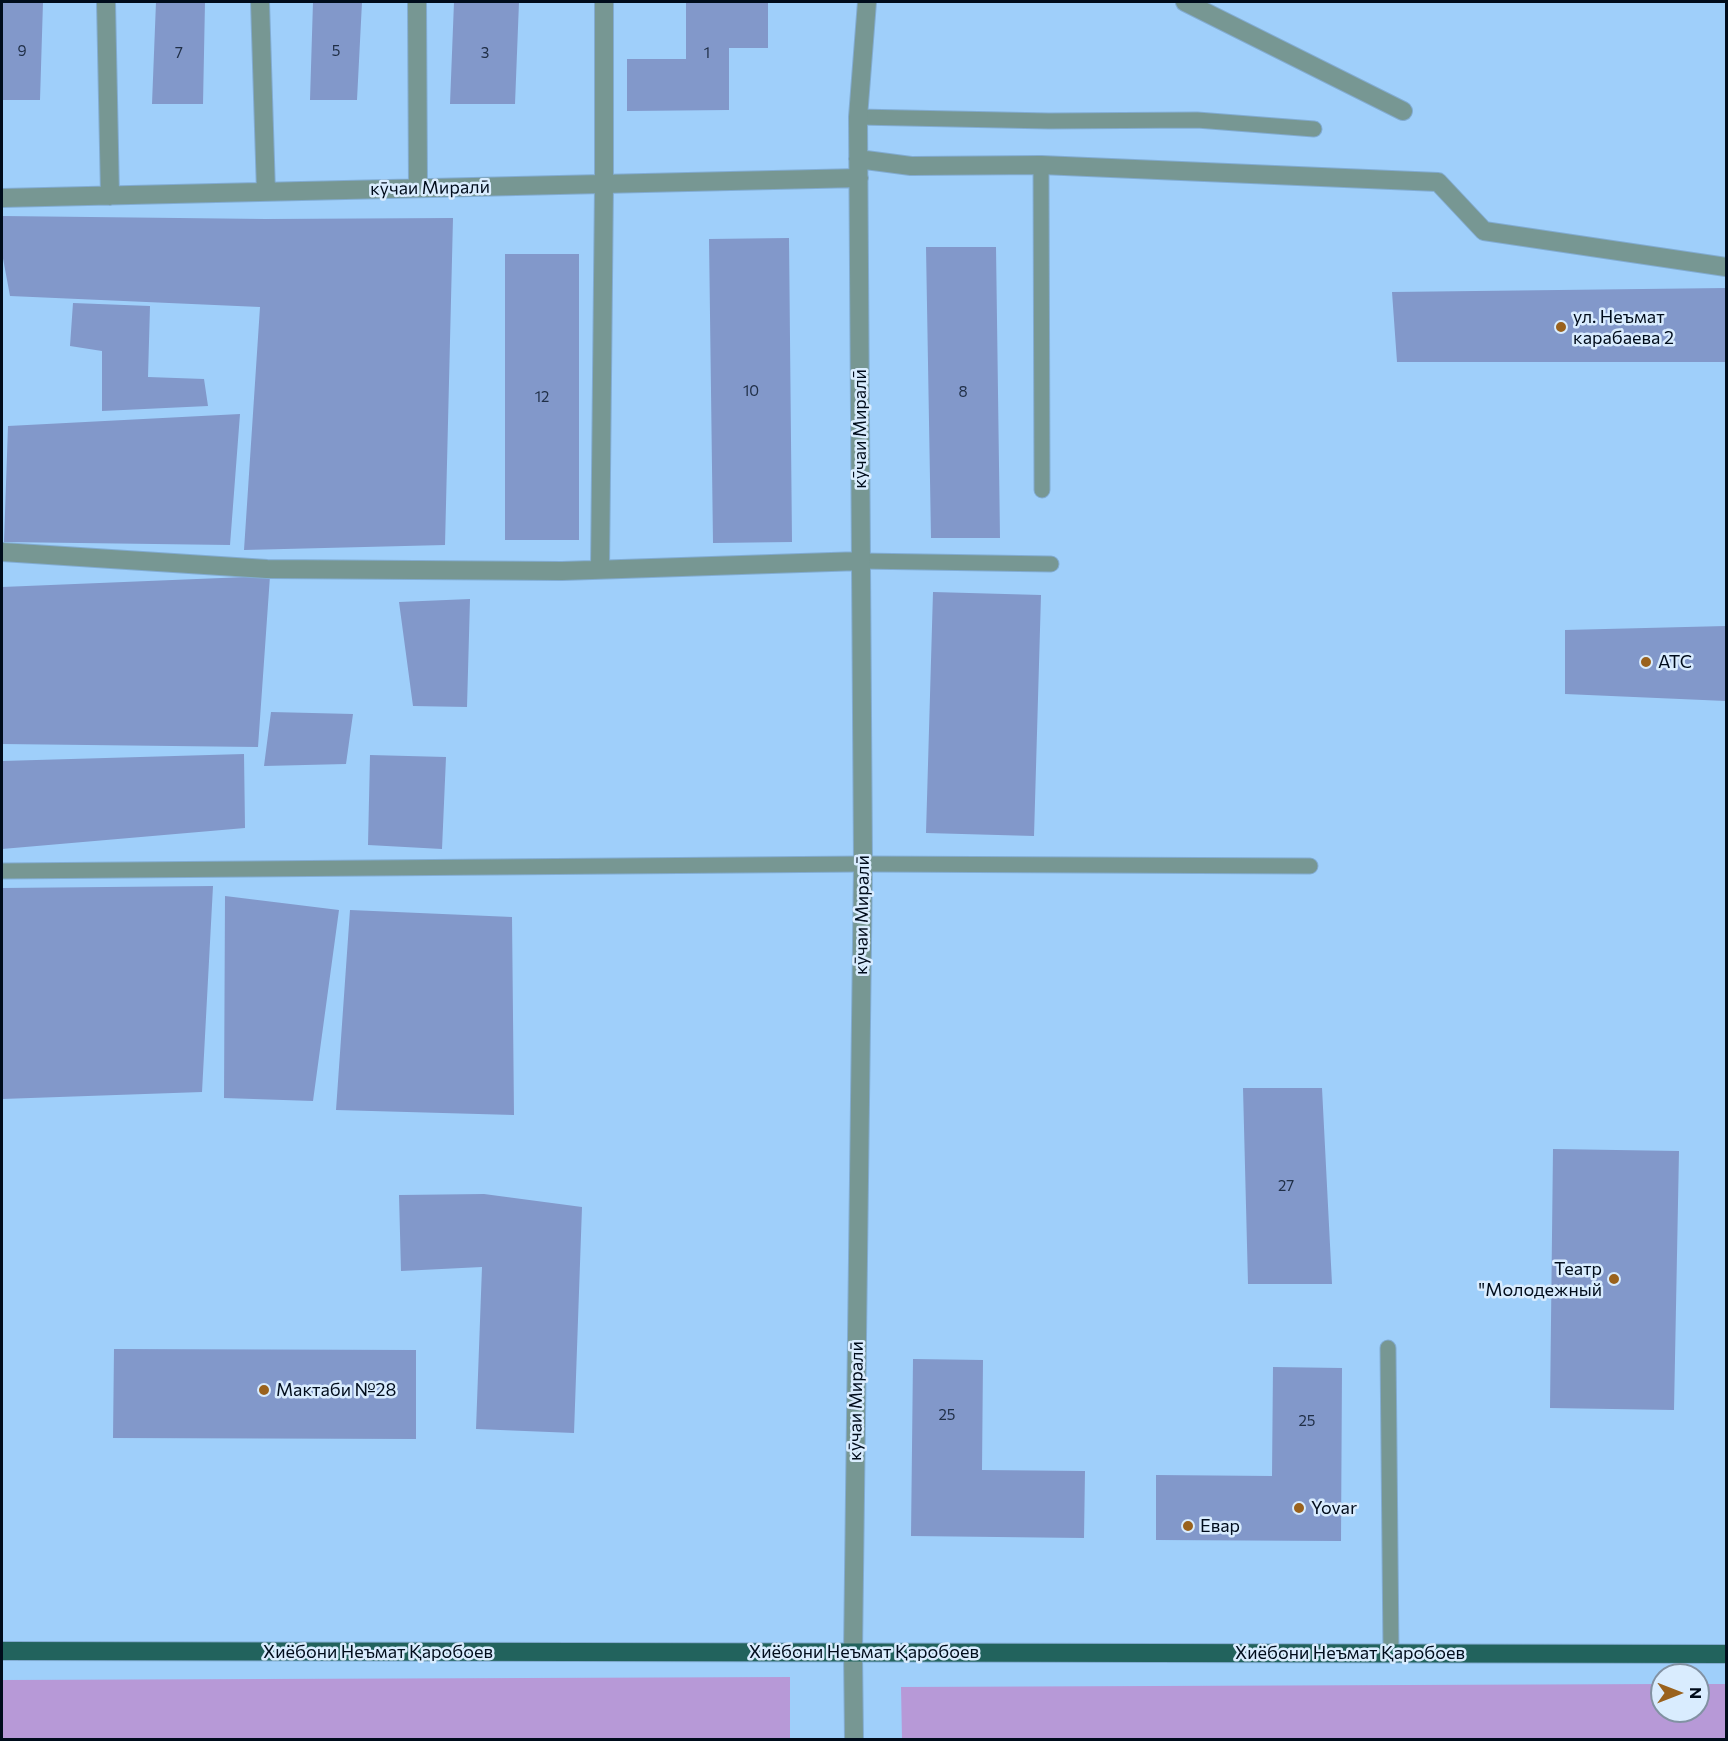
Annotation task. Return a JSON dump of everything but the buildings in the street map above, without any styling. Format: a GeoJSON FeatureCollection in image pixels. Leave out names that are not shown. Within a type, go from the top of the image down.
{"type":"FeatureCollection","features":[{"type":"Feature","properties":{"kind":"highway","name":"Хиёбони Неъмат Қаробоев"},"geometry":{"type":"LineString","coordinates":[[2,1651],[1726,1654]]}},
{"type":"Feature","properties":{"kind":"street"},"geometry":{"type":"LineString","coordinates":[[106,2],[110,196]]}},
{"type":"Feature","properties":{"kind":"street"},"geometry":{"type":"LineString","coordinates":[[260,2],[266,192]]}},
{"type":"Feature","properties":{"kind":"street"},"geometry":{"type":"LineString","coordinates":[[417,2],[418,188]]}},
{"type":"Feature","properties":{"kind":"street"},"geometry":{"type":"LineString","coordinates":[[600,569],[604,2]]}},
{"type":"Feature","properties":{"kind":"street","name":"кӯчаи Миралӣ"},"geometry":{"type":"LineString","coordinates":[[854,1740],[853,1652],[863,864],[858,117],[867,2]]}},
{"type":"Feature","properties":{"kind":"street"},"geometry":{"type":"LineString","coordinates":[[1185,2],[1403,111]]}},
{"type":"Feature","properties":{"kind":"street"},"geometry":{"type":"LineString","coordinates":[[858,159],[910,166],[1041,165],[1438,182],[1484,231],[1726,267]]}},
{"type":"Feature","properties":{"kind":"street","name":"кӯчаи Миралӣ"},"geometry":{"type":"LineString","coordinates":[[2,198],[859,178]]}},
{"type":"Feature","properties":{"kind":"street"},"geometry":{"type":"LineString","coordinates":[[2,552],[267,569],[562,571],[861,561]]}},
{"type":"Feature","properties":{"kind":"lane"},"geometry":{"type":"LineString","coordinates":[[858,117],[1049,122],[1197,120],[1314,129]]}},
{"type":"Feature","properties":{"kind":"lane"},"geometry":{"type":"LineString","coordinates":[[1041,165],[1042,490]]}},
{"type":"Feature","properties":{"kind":"lane"},"geometry":{"type":"LineString","coordinates":[[861,561],[1051,564]]}},
{"type":"Feature","properties":{"kind":"lane"},"geometry":{"type":"LineString","coordinates":[[2,871],[863,864],[1310,866]]}},
{"type":"Feature","properties":{"kind":"lane"},"geometry":{"type":"LineString","coordinates":[[1388,1348],[1391,1653]]}},
{"type":"Feature","properties":{"kind":"shaded area"},"geometry":{"type":"Polygon","coordinates":[[[790,1677],[790,1739],[2,1739],[2,1680],[790,1677]]]}},
{"type":"Feature","properties":{"kind":"shaded area"},"geometry":{"type":"Polygon","coordinates":[[[1650,1684],[1650,1723],[1710,1723],[1710,1684],[1726,1684],[1726,1739],[902,1739],[901,1687],[1650,1684]]]}},
{"type":"Feature","properties":{"kind":"place","name":"ул. Неъмат карабаева 2"},"geometry":{"type":"Point","coordinates":[1561,327]}},
{"type":"Feature","properties":{"kind":"place","name":"АТС"},"geometry":{"type":"Point","coordinates":[1646,662]}},
{"type":"Feature","properties":{"kind":"place","name":"Театр \"Молодежный"},"geometry":{"type":"Point","coordinates":[1614,1279]}},
{"type":"Feature","properties":{"kind":"place","name":"Мактаби №28"},"geometry":{"type":"Point","coordinates":[264,1390]}},
{"type":"Feature","properties":{"kind":"place","name":"Yovar"},"geometry":{"type":"Point","coordinates":[1299,1508]}},
{"type":"Feature","properties":{"kind":"place","name":"Евар"},"geometry":{"type":"Point","coordinates":[1188,1526]}}]}
